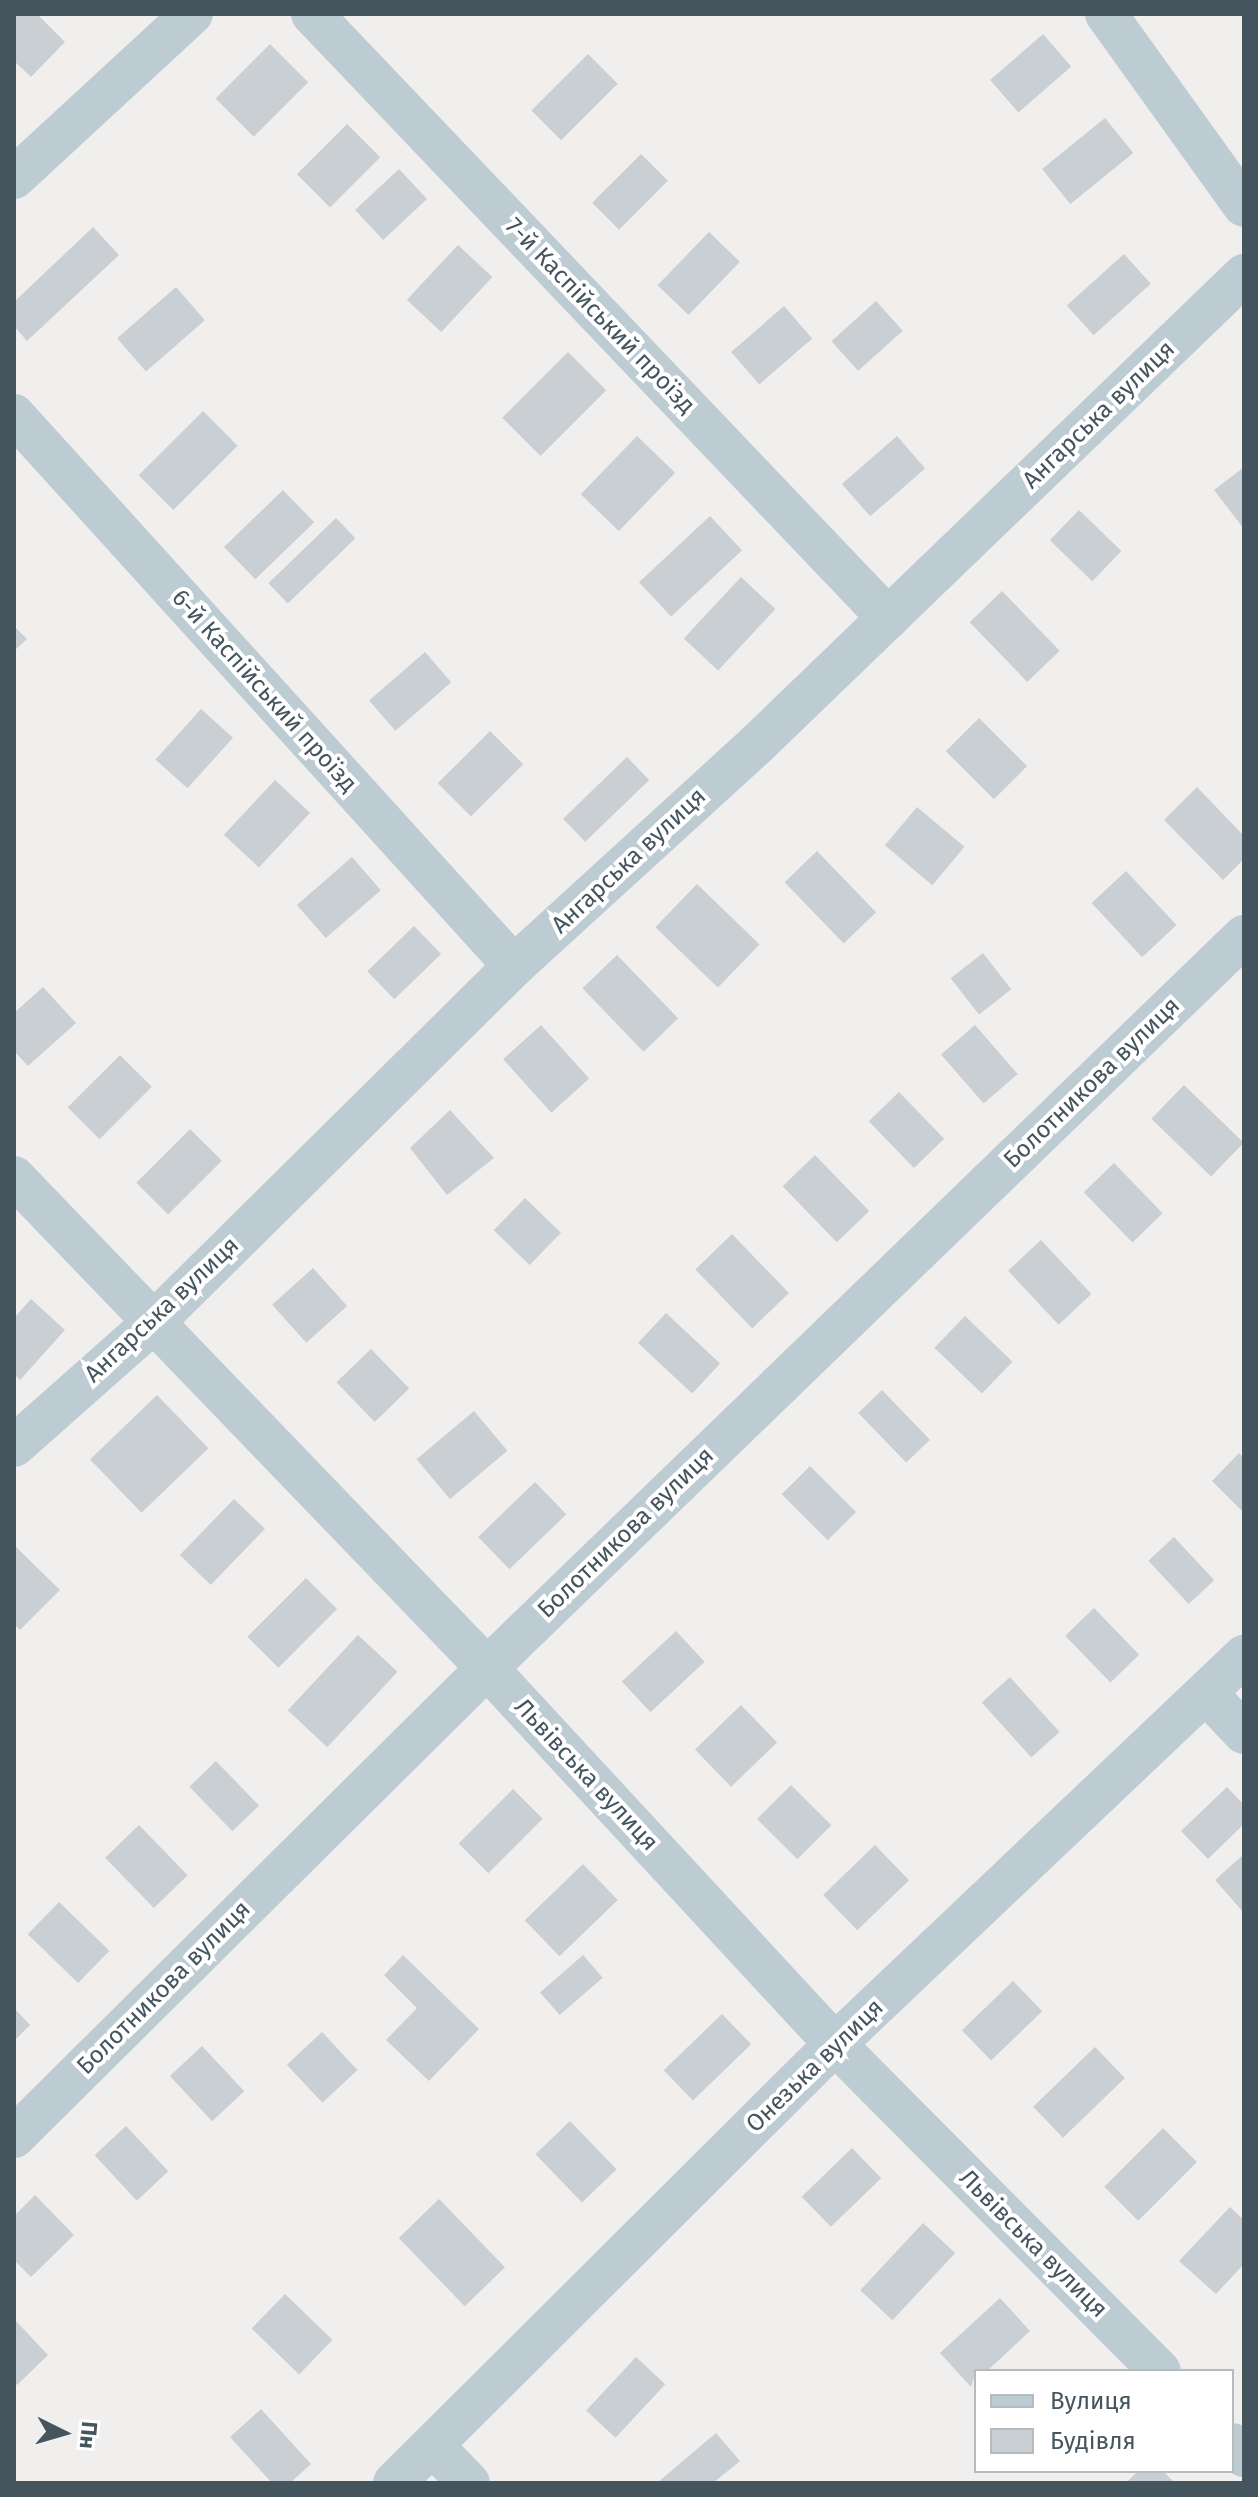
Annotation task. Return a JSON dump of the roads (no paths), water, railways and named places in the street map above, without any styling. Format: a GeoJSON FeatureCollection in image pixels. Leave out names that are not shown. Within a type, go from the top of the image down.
{"type":"FeatureCollection","features":[{"type":"Feature","properties":{"kind":"street"},"geometry":{"type":"LineString","coordinates":[[14,178],[192,14]]}},
{"type":"Feature","properties":{"kind":"street","name":"7-й Каспійський проїзд"},"geometry":{"type":"LineString","coordinates":[[312,14],[888,618]]}},
{"type":"Feature","properties":{"kind":"street"},"geometry":{"type":"LineString","coordinates":[[1106,14],[1244,206]]}},
{"type":"Feature","properties":{"kind":"street","name":"Ангарська вулиця"},"geometry":{"type":"LineString","coordinates":[[14,1446],[154,1322],[514,966],[888,618],[1244,275]]}},
{"type":"Feature","properties":{"kind":"street","name":"6-й Каспійський проїзд"},"geometry":{"type":"LineString","coordinates":[[14,415],[514,966]]}},
{"type":"Feature","properties":{"kind":"street","name":"Болотникова вулиця"},"geometry":{"type":"LineString","coordinates":[[14,2137],[487,1668],[1244,936]]}},
{"type":"Feature","properties":{"kind":"street","name":"Львівська вулиця"},"geometry":{"type":"LineString","coordinates":[[14,1177],[487,1668],[835,2044],[1158,2369]]}},
{"type":"Feature","properties":{"kind":"street","name":"Онезька вулиця"},"geometry":{"type":"LineString","coordinates":[[394,2483],[434,2447],[835,2044],[1244,1656]]}},
{"type":"Feature","properties":{"kind":"street"},"geometry":{"type":"LineString","coordinates":[[1207,1694],[1244,1733]]}},
{"type":"Feature","properties":{"kind":"street"},"geometry":{"type":"LineString","coordinates":[[434,2447],[469,2483]]}}]}
